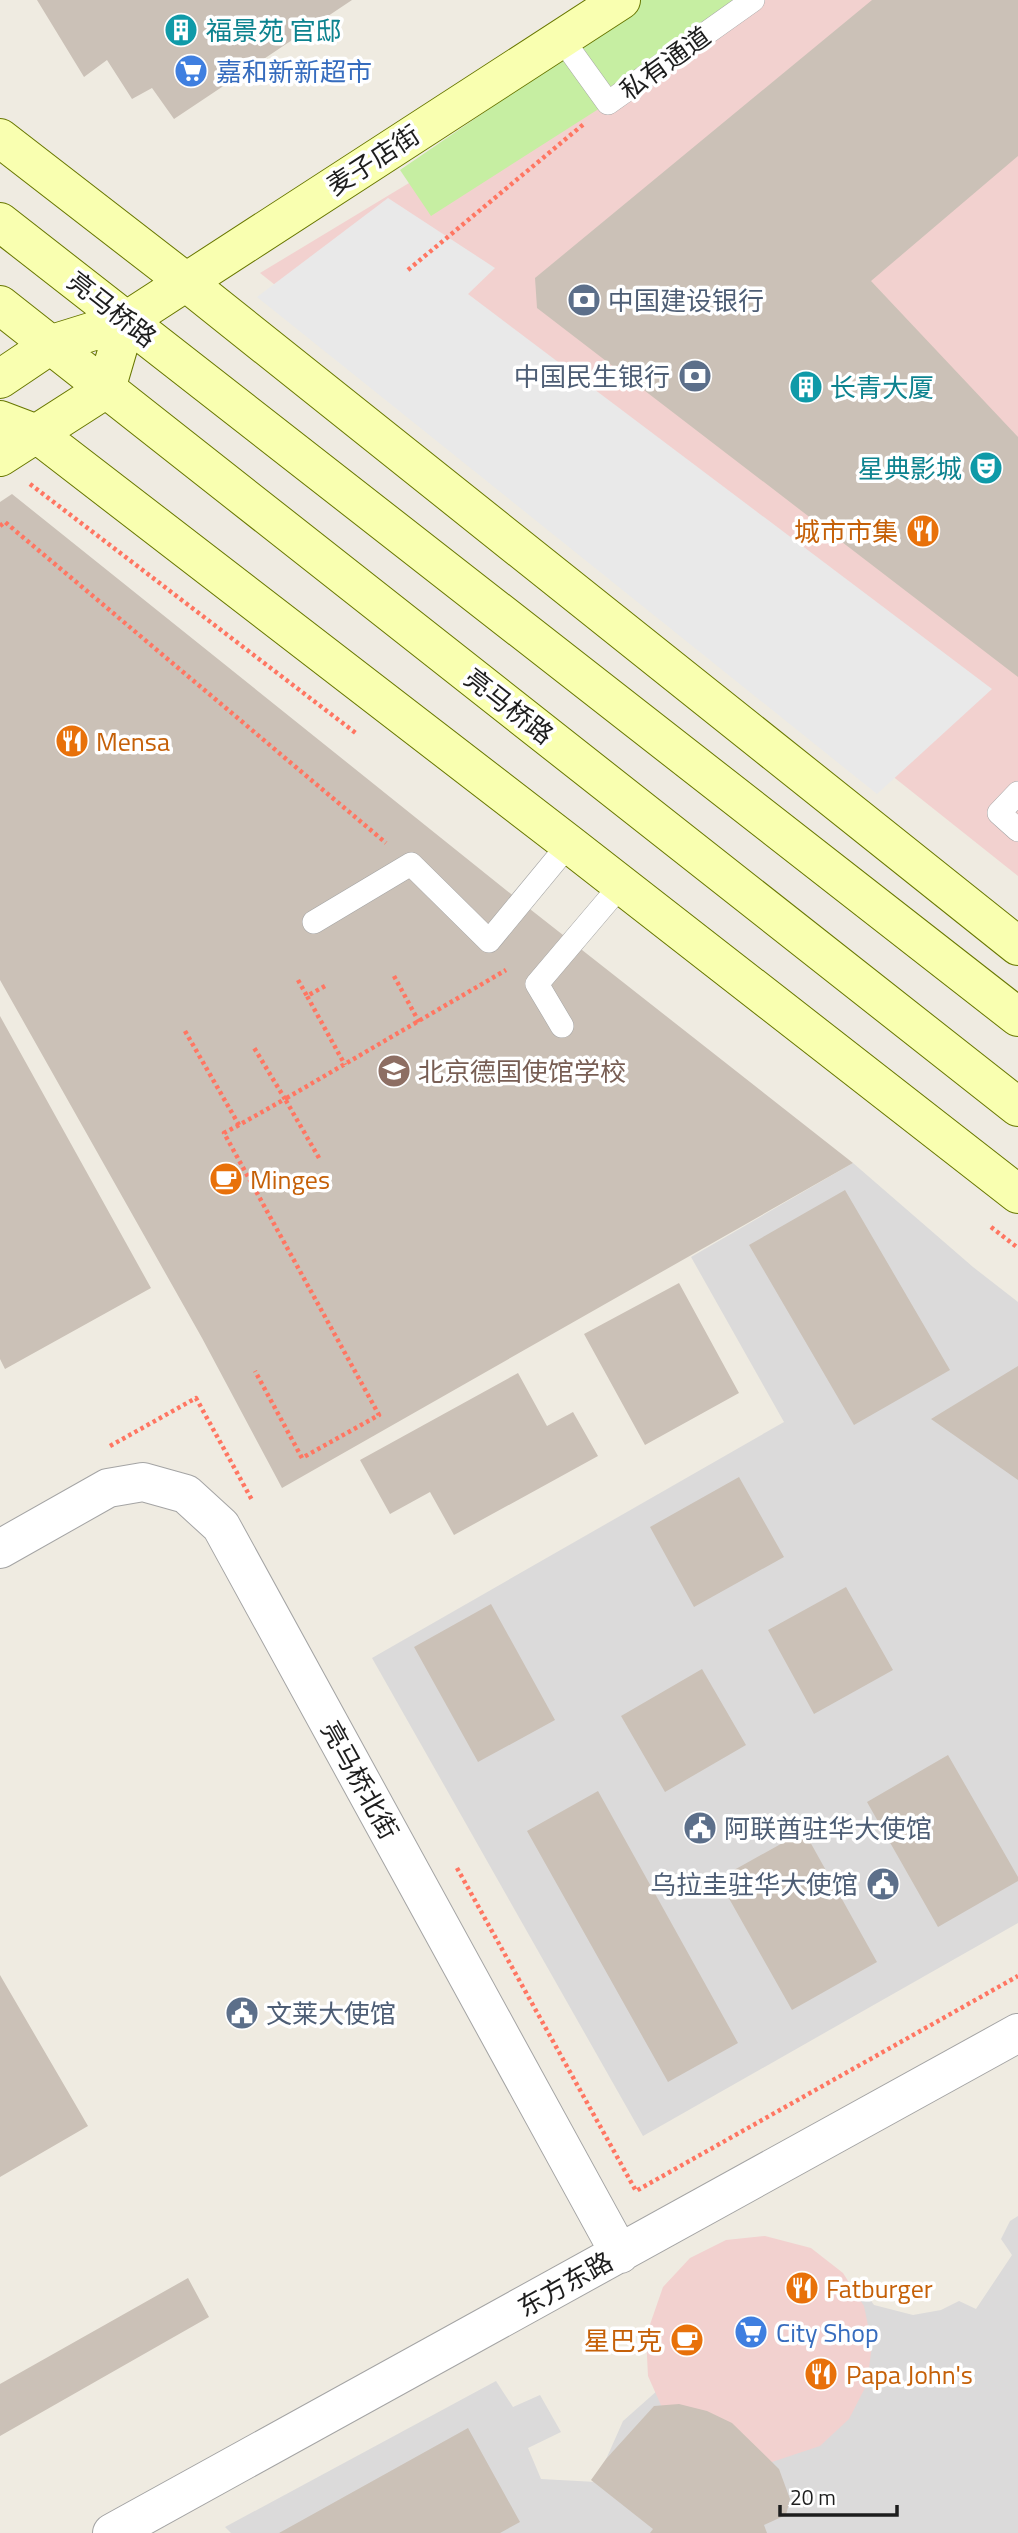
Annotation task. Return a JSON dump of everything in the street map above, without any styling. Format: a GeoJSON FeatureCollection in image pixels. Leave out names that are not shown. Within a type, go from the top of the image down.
{"type":"FeatureCollection","features":[{"type":"Feature","properties":{"kind":"street","name":"麦子店街"},"geometry":{"type":"LineString","coordinates":[[0,379],[52,344],[126,321],[621,0]]}},
{"type":"Feature","properties":{"kind":"street"},"geometry":{"type":"LineString","coordinates":[[0,138],[186,282],[1018,946]]}},
{"type":"Feature","properties":{"kind":"street","name":"亮马桥路"},"geometry":{"type":"LineString","coordinates":[[0,222],[1018,1017]]}},
{"type":"Feature","properties":{"kind":"street","name":"亮马桥路"},"geometry":{"type":"LineString","coordinates":[[0,305],[1018,1107]]}},
{"type":"Feature","properties":{"kind":"street"},"geometry":{"type":"LineString","coordinates":[[10,467],[37,434],[106,388],[126,321]]}},
{"type":"Feature","properties":{"kind":"street"},"geometry":{"type":"LineString","coordinates":[[0,420],[37,434],[1018,1194]]}},
{"type":"Feature","properties":{"kind":"street","name":"亮马桥北街"},"geometry":{"type":"LineString","coordinates":[[0,1549],[108,1488],[143,1482],[186,1494],[221,1527],[620,2254]]}},
{"type":"Feature","properties":{"kind":"street","name":"东方东路"},"geometry":{"type":"LineString","coordinates":[[112,2533],[154,2524],[620,2254],[1018,2033]]}},
{"type":"Feature","properties":{"kind":"lane","name":"私有通道"},"geometry":{"type":"LineString","coordinates":[[562,38],[608,103],[752,0]]}},
{"type":"Feature","properties":{"kind":"lane"},"geometry":{"type":"LineString","coordinates":[[1018,793],[999,813],[1018,830]]}},
{"type":"Feature","properties":{"kind":"lane"},"geometry":{"type":"LineString","coordinates":[[314,922],[411,864],[489,941],[569,844]]}},
{"type":"Feature","properties":{"kind":"lane"},"geometry":{"type":"LineString","coordinates":[[562,1026],[537,984],[621,885]]}},
{"type":"Feature","properties":{"kind":"path"},"geometry":{"type":"LineString","coordinates":[[408,270],[608,103]]}},
{"type":"Feature","properties":{"kind":"path"},"geometry":{"type":"LineString","coordinates":[[10,467],[365,740]]}},
{"type":"Feature","properties":{"kind":"path"},"geometry":{"type":"LineString","coordinates":[[0,526],[5,522],[411,864]]}},
{"type":"Feature","properties":{"kind":"path"},"geometry":{"type":"LineString","coordinates":[[255,1371],[302,1458],[379,1415],[224,1133],[514,966]]}},
{"type":"Feature","properties":{"kind":"path"},"geometry":{"type":"LineString","coordinates":[[394,976],[419,1022]]}},
{"type":"Feature","properties":{"kind":"path"},"geometry":{"type":"LineString","coordinates":[[298,980],[345,1065]]}},
{"type":"Feature","properties":{"kind":"path"},"geometry":{"type":"LineString","coordinates":[[307,996],[325,986]]}},
{"type":"Feature","properties":{"kind":"path"},"geometry":{"type":"LineString","coordinates":[[185,1031],[239,1125]]}},
{"type":"Feature","properties":{"kind":"path"},"geometry":{"type":"LineString","coordinates":[[253,1046],[319,1158]]}},
{"type":"Feature","properties":{"kind":"path"},"geometry":{"type":"LineString","coordinates":[[104,1449],[196,1398],[257,1508]]}},
{"type":"Feature","properties":{"kind":"path"},"geometry":{"type":"LineString","coordinates":[[453,1862],[636,2191],[1018,1976]]}},
{"type":"Feature","properties":{"kind":"shaded area"},"geometry":{"type":"Polygon","coordinates":[[[712,0],[1018,0],[1018,876],[260,273],[712,0]]]}},
{"type":"Feature","properties":{"kind":"shaded area"},"geometry":{"type":"Polygon","coordinates":[[[388,198],[495,268],[468,294],[992,689],[877,794],[257,297],[388,198]]]}},
{"type":"Feature","properties":{"kind":"shaded area"},"geometry":{"type":"Polygon","coordinates":[[[853,1163],[973,1267],[1018,1302],[1018,1923],[643,2136],[372,1658],[784,1422],[691,1257],[853,1163]]]}},
{"type":"Feature","properties":{"kind":"shaded area"},"geometry":{"type":"Polygon","coordinates":[[[1018,2216],[1018,2533],[231,2533],[225,2527],[496,2381],[513,2407],[540,2395],[561,2432],[528,2448],[541,2479],[596,2482],[623,2421],[676,2374],[857,2281],[874,2305],[913,2315],[941,2310],[959,2301],[976,2309],[1012,2255],[1001,2239],[1010,2221],[1018,2216]]]}},
{"type":"Feature","properties":{"kind":"shaded area"},"geometry":{"type":"Polygon","coordinates":[[[765,2236],[811,2248],[843,2273],[864,2306],[872,2345],[867,2384],[849,2419],[820,2446],[766,2464],[664,2412],[648,2376],[646,2336],[663,2287],[690,2258],[726,2240],[765,2236]]]}},
{"type":"Feature","properties":{"kind":"green space"},"geometry":{"type":"Polygon","coordinates":[[[621,0],[753,0],[608,103],[431,216],[400,170],[571,53],[621,0]]]}},
{"type":"Feature","properties":{"kind":"building","name":"福景苑 官邸"},"geometry":{"type":"Polygon","coordinates":[[[37,0],[352,0],[174,119],[152,88],[132,99],[107,60],[84,77],[37,0]]]}},
{"type":"Feature","properties":{"kind":"building","name":"长青大厦"},"geometry":{"type":"Polygon","coordinates":[[[872,0],[1018,0],[1018,156],[871,281],[1018,437],[1018,677],[537,308],[535,278],[872,0]]]}},
{"type":"Feature","properties":{"kind":"building","name":"北京德国使馆学校"},"geometry":{"type":"Polygon","coordinates":[[[12,494],[521,902],[853,1163],[282,1488],[202,1338],[0,980],[0,502],[12,494]]]}},
{"type":"Feature","properties":{"kind":"building"},"geometry":{"type":"Polygon","coordinates":[[[0,1016],[151,1288],[5,1369],[0,1359],[0,1016]]]}},
{"type":"Feature","properties":{"kind":"building"},"geometry":{"type":"Polygon","coordinates":[[[845,1190],[950,1370],[854,1425],[749,1245],[845,1190]]]}},
{"type":"Feature","properties":{"kind":"building"},"geometry":{"type":"Polygon","coordinates":[[[679,1283],[739,1393],[645,1445],[584,1334],[679,1283]]]}},
{"type":"Feature","properties":{"kind":"building"},"geometry":{"type":"Polygon","coordinates":[[[1018,1366],[1018,1480],[931,1419],[1018,1366]]]}},
{"type":"Feature","properties":{"kind":"building"},"geometry":{"type":"Polygon","coordinates":[[[518,1373],[547,1426],[573,1412],[598,1456],[454,1535],[430,1492],[390,1514],[360,1460],[518,1373]]]}},
{"type":"Feature","properties":{"kind":"building"},"geometry":{"type":"Polygon","coordinates":[[[739,1477],[784,1557],[694,1607],[650,1527],[739,1477]]]}},
{"type":"Feature","properties":{"kind":"building"},"geometry":{"type":"Polygon","coordinates":[[[846,1587],[893,1670],[814,1714],[768,1630],[846,1587]]]}},
{"type":"Feature","properties":{"kind":"building"},"geometry":{"type":"Polygon","coordinates":[[[491,1604],[555,1720],[478,1762],[414,1647],[491,1604]]]}},
{"type":"Feature","properties":{"kind":"building"},"geometry":{"type":"Polygon","coordinates":[[[702,1669],[746,1745],[665,1792],[621,1716],[702,1669]]]}},
{"type":"Feature","properties":{"kind":"building"},"geometry":{"type":"Polygon","coordinates":[[[948,1755],[1018,1881],[938,1927],[867,1802],[948,1755]]]}},
{"type":"Feature","properties":{"kind":"building"},"geometry":{"type":"Polygon","coordinates":[[[598,1791],[738,2043],[668,2082],[527,1831],[598,1791]]]}},
{"type":"Feature","properties":{"kind":"building"},"geometry":{"type":"Polygon","coordinates":[[[804,1831],[877,1962],[792,2010],[718,1879],[804,1831]]]}},
{"type":"Feature","properties":{"kind":"building"},"geometry":{"type":"Polygon","coordinates":[[[0,1975],[88,2126],[0,2177],[0,1975]]]}},
{"type":"Feature","properties":{"kind":"building"},"geometry":{"type":"Polygon","coordinates":[[[188,2278],[209,2317],[0,2436],[0,2384],[188,2278]]]}},
{"type":"Feature","properties":{"kind":"building"},"geometry":{"type":"Polygon","coordinates":[[[679,2404],[707,2411],[732,2423],[779,2469],[790,2499],[786,2515],[764,2525],[767,2533],[650,2533],[653,2529],[591,2480],[606,2459],[654,2406],[679,2404]]]}},
{"type":"Feature","properties":{"kind":"building"},"geometry":{"type":"Polygon","coordinates":[[[468,2428],[520,2522],[500,2533],[279,2533],[468,2428]]]}},
{"type":"Feature","properties":{"kind":"place","name":"福景苑 官邸"},"geometry":{"type":"Point","coordinates":[181,30]}},
{"type":"Feature","properties":{"kind":"place","name":"嘉和新新超市"},"geometry":{"type":"Point","coordinates":[191,71]}},
{"type":"Feature","properties":{"kind":"place","name":"中国建设银行"},"geometry":{"type":"Point","coordinates":[584,300]}},
{"type":"Feature","properties":{"kind":"place","name":"中国民生银行"},"geometry":{"type":"Point","coordinates":[695,376]}},
{"type":"Feature","properties":{"kind":"place","name":"长青大厦"},"geometry":{"type":"Point","coordinates":[806,387]}},
{"type":"Feature","properties":{"kind":"place","name":"星典影城"},"geometry":{"type":"Point","coordinates":[986,468]}},
{"type":"Feature","properties":{"kind":"place","name":"城市市集"},"geometry":{"type":"Point","coordinates":[923,531]}},
{"type":"Feature","properties":{"kind":"place","name":"Mensa"},"geometry":{"type":"Point","coordinates":[72,741]}},
{"type":"Feature","properties":{"kind":"place","name":"北京德国使馆学校"},"geometry":{"type":"Point","coordinates":[394,1071]}},
{"type":"Feature","properties":{"kind":"place","name":"Minges"},"geometry":{"type":"Point","coordinates":[226,1179]}},
{"type":"Feature","properties":{"kind":"place","name":"阿联酋驻华大使馆"},"geometry":{"type":"Point","coordinates":[700,1828]}},
{"type":"Feature","properties":{"kind":"place","name":"乌拉圭驻华大使馆"},"geometry":{"type":"Point","coordinates":[883,1884]}},
{"type":"Feature","properties":{"kind":"place","name":"文莱大使馆"},"geometry":{"type":"Point","coordinates":[242,2013]}},
{"type":"Feature","properties":{"kind":"place","name":"Fatburger"},"geometry":{"type":"Point","coordinates":[802,2288]}},
{"type":"Feature","properties":{"kind":"place","name":"City Shop"},"geometry":{"type":"Point","coordinates":[751,2332]}},
{"type":"Feature","properties":{"kind":"place","name":"星巴克"},"geometry":{"type":"Point","coordinates":[687,2340]}},
{"type":"Feature","properties":{"kind":"place","name":"Papa John's"},"geometry":{"type":"Point","coordinates":[821,2374]}}]}
